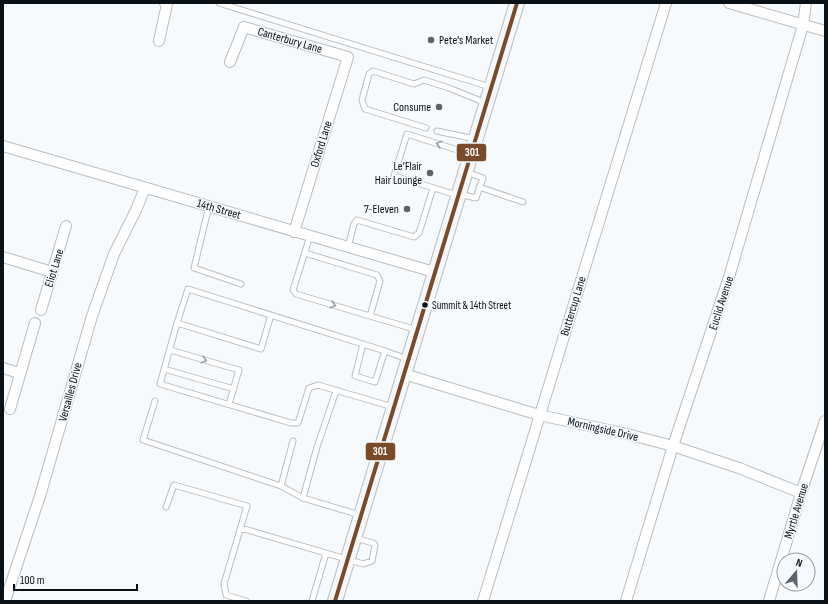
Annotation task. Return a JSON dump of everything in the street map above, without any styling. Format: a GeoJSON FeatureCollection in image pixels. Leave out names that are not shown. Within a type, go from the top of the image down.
{"type":"FeatureCollection","features":[{"type":"Feature","properties":{"kind":"main road"},"geometry":{"type":"LineString","coordinates":[[335,601],[517,3]]}},
{"type":"Feature","properties":{"kind":"street"},"geometry":{"type":"LineString","coordinates":[[159,41],[167,4],[165,3]]}},
{"type":"Feature","properties":{"kind":"street"},"geometry":{"type":"LineString","coordinates":[[729,3],[825,31]]}},
{"type":"Feature","properties":{"kind":"street","name":"Euclid Avenue"},"geometry":{"type":"LineString","coordinates":[[626,601],[673,446],[729,277],[803,25],[806,3]]}},
{"type":"Feature","properties":{"kind":"street","name":"Buttercup Lane"},"geometry":{"type":"LineString","coordinates":[[482,601],[665,8]]}},
{"type":"Feature","properties":{"kind":"street","name":"Canterbury Lane"},"geometry":{"type":"LineString","coordinates":[[230,62],[244,27],[348,57]]}},
{"type":"Feature","properties":{"kind":"street","name":"Oxford Lane"},"geometry":{"type":"LineString","coordinates":[[294,232],[348,57]]}},
{"type":"Feature","properties":{"kind":"street","name":"14th Street"},"geometry":{"type":"LineString","coordinates":[[3,146],[434,272]]}},
{"type":"Feature","properties":{"kind":"street","name":"Versailles Drive"},"geometry":{"type":"LineString","coordinates":[[6,601],[40,496],[92,316],[114,254],[136,210],[145,188]]}},
{"type":"Feature","properties":{"kind":"street","name":"Eliot Lane"},"geometry":{"type":"LineString","coordinates":[[41,310],[66,226]]}},
{"type":"Feature","properties":{"kind":"street"},"geometry":{"type":"LineString","coordinates":[[3,257],[52,272]]}},
{"type":"Feature","properties":{"kind":"street"},"geometry":{"type":"LineString","coordinates":[[10,410],[35,324]]}},
{"type":"Feature","properties":{"kind":"street"},"geometry":{"type":"LineString","coordinates":[[3,368],[20,373]]}},
{"type":"Feature","properties":{"kind":"street","name":"Morningside Drive"},"geometry":{"type":"LineString","coordinates":[[404,374],[539,415],[627,434],[673,446],[738,468],[800,493]]}},
{"type":"Feature","properties":{"kind":"street","name":"Myrtle Avenue"},"geometry":{"type":"LineString","coordinates":[[769,601],[800,493],[825,421]]}},
{"type":"Feature","properties":{"kind":"lane"},"geometry":{"type":"LineString","coordinates":[[219,3],[491,88]]}},
{"type":"Feature","properties":{"kind":"lane"},"geometry":{"type":"LineString","coordinates":[[426,128],[365,109],[362,100],[369,74],[373,72],[414,84],[424,80],[487,103]]}},
{"type":"Feature","properties":{"kind":"lane"},"geometry":{"type":"LineString","coordinates":[[437,131],[475,140]]}},
{"type":"Feature","properties":{"kind":"lane"},"geometry":{"type":"LineString","coordinates":[[465,172],[483,178],[476,198],[458,195],[394,176],[407,134],[471,154]]}},
{"type":"Feature","properties":{"kind":"lane"},"geometry":{"type":"LineString","coordinates":[[479,187],[523,202]]}},
{"type":"Feature","properties":{"kind":"lane"},"geometry":{"type":"LineString","coordinates":[[348,247],[354,224],[357,220],[414,237],[419,233],[433,188]]}},
{"type":"Feature","properties":{"kind":"lane"},"geometry":{"type":"LineString","coordinates":[[209,206],[194,268],[241,284]]}},
{"type":"Feature","properties":{"kind":"lane"},"geometry":{"type":"LineString","coordinates":[[310,236],[294,290],[296,294],[417,330]]}},
{"type":"Feature","properties":{"kind":"lane"},"geometry":{"type":"LineString","coordinates":[[305,253],[377,275],[380,281],[370,316]]}},
{"type":"Feature","properties":{"kind":"lane"},"geometry":{"type":"LineString","coordinates":[[394,408],[318,385],[309,388],[298,423],[291,423],[160,384],[188,289],[363,344],[408,360]]}},
{"type":"Feature","properties":{"kind":"lane"},"geometry":{"type":"LineString","coordinates":[[177,323],[261,348],[271,315]]}},
{"type":"Feature","properties":{"kind":"lane"},"geometry":{"type":"LineString","coordinates":[[363,344],[355,376],[375,382],[384,351]]}},
{"type":"Feature","properties":{"kind":"lane"},"geometry":{"type":"LineString","coordinates":[[170,350],[239,370],[229,404]]}},
{"type":"Feature","properties":{"kind":"lane"},"geometry":{"type":"LineString","coordinates":[[164,369],[234,389]]}},
{"type":"Feature","properties":{"kind":"lane"},"geometry":{"type":"LineString","coordinates":[[303,498],[317,447],[336,390]]}},
{"type":"Feature","properties":{"kind":"lane"},"geometry":{"type":"LineString","coordinates":[[155,400],[143,440],[281,486],[303,498],[361,515]]}},
{"type":"Feature","properties":{"kind":"lane"},"geometry":{"type":"LineString","coordinates":[[281,486],[294,441]]}},
{"type":"Feature","properties":{"kind":"lane"},"geometry":{"type":"LineString","coordinates":[[166,507],[174,485],[247,506],[224,584],[226,594],[246,601]]}},
{"type":"Feature","properties":{"kind":"lane"},"geometry":{"type":"LineString","coordinates":[[241,528],[348,560],[366,564],[372,561],[375,550],[374,544],[354,538]]}},
{"type":"Feature","properties":{"kind":"lane"},"geometry":{"type":"LineString","coordinates":[[312,601],[326,553]]}},
{"type":"Feature","properties":{"kind":"transit line","name":"301"},"geometry":{"type":"LineString","coordinates":[[335,601],[517,3]]}},
{"type":"Feature","properties":{"kind":"place","name":"Pete's Market"},"geometry":{"type":"Point","coordinates":[431,40]}},
{"type":"Feature","properties":{"kind":"place","name":"Consume"},"geometry":{"type":"Point","coordinates":[439,107]}},
{"type":"Feature","properties":{"kind":"place","name":"Le’Flair Hair Lounge"},"geometry":{"type":"Point","coordinates":[430,173]}},
{"type":"Feature","properties":{"kind":"place","name":"7-Eleven"},"geometry":{"type":"Point","coordinates":[407,209]}},
{"type":"Feature","properties":{"kind":"place","name":"Summit & 14th Street"},"geometry":{"type":"Point","coordinates":[425,305]}}]}
